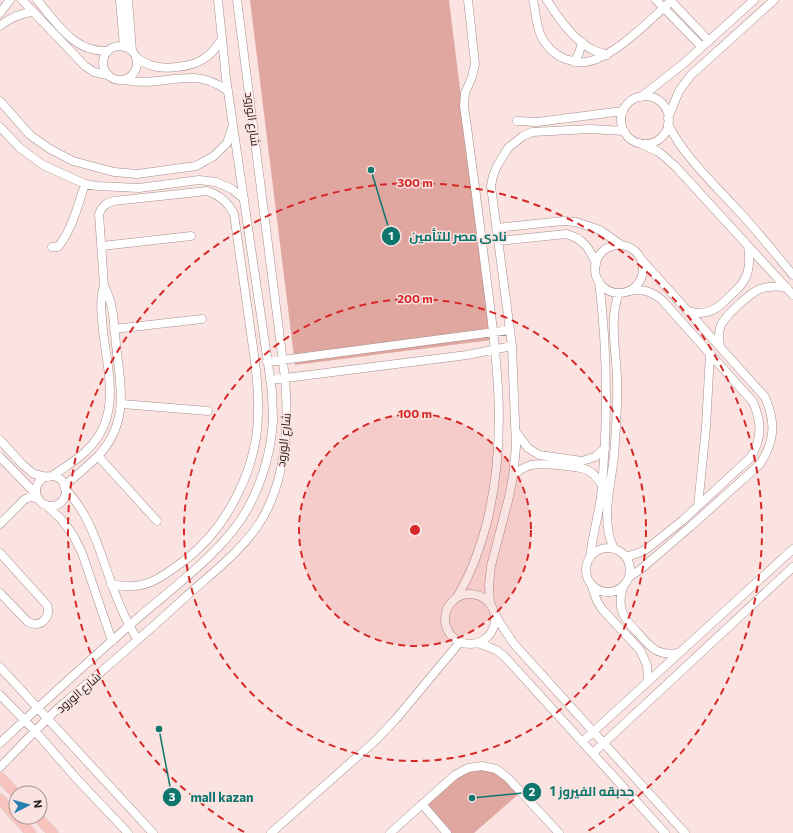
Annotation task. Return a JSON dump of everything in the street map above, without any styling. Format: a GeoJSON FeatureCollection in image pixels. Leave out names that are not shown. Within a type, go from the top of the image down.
{"type":"FeatureCollection","features":[{"type":"Feature","properties":{"kind":"main road"},"geometry":{"type":"LineString","coordinates":[[0,777],[8,786]]}},
{"type":"Feature","properties":{"kind":"main road"},"geometry":{"type":"LineString","coordinates":[[0,800],[8,808]]}},
{"type":"Feature","properties":{"kind":"main road"},"geometry":{"type":"LineString","coordinates":[[24,825],[31,833]]}},
{"type":"Feature","properties":{"kind":"main road"},"geometry":{"type":"LineString","coordinates":[[45,825],[52,833]]}},
{"type":"Feature","properties":{"kind":"street"},"geometry":{"type":"LineString","coordinates":[[0,13],[10,0]]}},
{"type":"Feature","properties":{"kind":"street"},"geometry":{"type":"LineString","coordinates":[[22,0],[85,66],[94,72],[108,75],[117,80],[137,82],[198,78],[214,82],[228,91]]}},
{"type":"Feature","properties":{"kind":"street"},"geometry":{"type":"LineString","coordinates":[[37,0],[75,42],[91,50],[108,51],[116,47],[131,52],[146,64],[159,67],[166,68],[190,66],[214,51],[222,39]]}},
{"type":"Feature","properties":{"kind":"street"},"geometry":{"type":"LineString","coordinates":[[120,0],[136,69],[126,80]]}},
{"type":"Feature","properties":{"kind":"street"},"geometry":{"type":"LineString","coordinates":[[128,0],[131,52]]}},
{"type":"Feature","properties":{"kind":"street","name":"شارع الورود"},"geometry":{"type":"LineString","coordinates":[[0,743],[38,707],[209,556],[230,534],[247,509],[260,481],[269,452],[273,422],[270,380],[228,91],[218,0]]}},
{"type":"Feature","properties":{"kind":"street","name":"شارع الورود"},"geometry":{"type":"LineString","coordinates":[[0,767],[47,718],[138,640],[233,554],[249,537],[262,519],[272,499],[278,478],[286,419],[285,378],[237,0]]}},
{"type":"Feature","properties":{"kind":"street"},"geometry":{"type":"LineString","coordinates":[[468,0],[476,64],[472,78],[465,93],[464,106],[494,332],[500,412],[496,480],[487,522],[475,562],[467,581],[457,598],[447,608],[445,621],[449,634],[460,642],[466,644],[478,643],[488,646],[504,656],[665,833]]}},
{"type":"Feature","properties":{"kind":"street"},"geometry":{"type":"LineString","coordinates":[[533,0],[542,38],[552,51],[561,58],[574,62],[587,62],[607,54],[621,45],[671,0],[709,41]]}},
{"type":"Feature","properties":{"kind":"street"},"geometry":{"type":"LineString","coordinates":[[656,0],[702,47]]}},
{"type":"Feature","properties":{"kind":"street"},"geometry":{"type":"LineString","coordinates":[[754,0],[674,72],[641,97],[630,101],[623,110],[621,121],[624,131],[630,139],[659,152],[675,166],[793,295]]}},
{"type":"Feature","properties":{"kind":"street"},"geometry":{"type":"LineString","coordinates":[[639,143],[652,143],[663,136],[683,84],[774,0]]}},
{"type":"Feature","properties":{"kind":"street"},"geometry":{"type":"LineString","coordinates":[[536,12],[549,3],[570,32],[594,50],[607,54]]}},
{"type":"Feature","properties":{"kind":"street"},"geometry":{"type":"LineString","coordinates":[[0,26],[22,13],[33,12]]}},
{"type":"Feature","properties":{"kind":"street"},"geometry":{"type":"LineString","coordinates":[[574,62],[579,53],[582,42]]}},
{"type":"Feature","properties":{"kind":"street"},"geometry":{"type":"LineString","coordinates":[[108,51],[103,63],[108,75]]}},
{"type":"Feature","properties":{"kind":"street"},"geometry":{"type":"LineString","coordinates":[[641,97],[652,98],[662,103],[668,113],[668,121],[676,140],[688,156],[744,217],[793,275]]}},
{"type":"Feature","properties":{"kind":"street"},"geometry":{"type":"LineString","coordinates":[[0,101],[30,135],[50,149],[73,161],[114,172],[137,174],[196,166],[214,156],[227,142],[233,126]]}},
{"type":"Feature","properties":{"kind":"street"},"geometry":{"type":"LineString","coordinates":[[517,121],[537,122],[623,110]]}},
{"type":"Feature","properties":{"kind":"street"},"geometry":{"type":"LineString","coordinates":[[0,127],[20,148],[43,165],[85,184],[139,188],[199,180],[216,182],[232,189],[244,199]]}},
{"type":"Feature","properties":{"kind":"street"},"geometry":{"type":"LineString","coordinates":[[490,604],[489,585],[491,566],[513,476],[516,447],[512,346],[491,186],[493,176],[508,148],[523,136],[532,132],[590,129],[624,131]]}},
{"type":"Feature","properties":{"kind":"street"},"geometry":{"type":"LineString","coordinates":[[52,246],[58,247],[64,240],[71,225],[85,184]]}},
{"type":"Feature","properties":{"kind":"street"},"geometry":{"type":"LineString","coordinates":[[37,496],[38,483],[42,479],[49,477],[86,452],[96,441],[104,428],[109,414],[111,399],[101,310],[101,294],[104,286],[99,214],[104,205],[109,202],[207,191],[223,198],[230,205],[234,214],[257,378],[258,412],[253,452],[246,476],[236,498],[208,539],[185,560],[149,583],[137,587],[124,587],[112,584]]}},
{"type":"Feature","properties":{"kind":"street"},"geometry":{"type":"LineString","coordinates":[[496,228],[563,221],[576,222],[600,230],[620,245],[631,248],[765,397],[770,408],[773,431],[766,454],[760,464],[647,564],[629,577],[623,587],[620,601],[626,620],[654,650],[662,653],[678,653]]}},
{"type":"Feature","properties":{"kind":"street"},"geometry":{"type":"LineString","coordinates":[[498,241],[566,234],[574,236],[582,241],[588,247],[596,264]]}},
{"type":"Feature","properties":{"kind":"street"},"geometry":{"type":"LineString","coordinates":[[102,246],[191,236]]}},
{"type":"Feature","properties":{"kind":"street"},"geometry":{"type":"LineString","coordinates":[[620,245],[609,247],[604,250],[598,259],[596,264],[596,276],[599,281],[608,290],[619,293],[644,290],[657,296],[753,402],[758,413],[760,424],[760,436],[751,457],[698,506],[648,548],[626,557]]}},
{"type":"Feature","properties":{"kind":"street"},"geometry":{"type":"LineString","coordinates":[[690,312],[707,312],[718,308],[743,283],[748,269],[750,254],[748,246]]}},
{"type":"Feature","properties":{"kind":"street"},"geometry":{"type":"LineString","coordinates":[[630,291],[635,288],[642,277],[643,271],[641,259]]}},
{"type":"Feature","properties":{"kind":"street"},"geometry":{"type":"LineString","coordinates":[[599,281],[606,373],[606,448],[599,509],[593,535],[590,558],[586,568],[588,579],[602,609],[640,650],[647,665],[648,681]]}},
{"type":"Feature","properties":{"kind":"street"},"geometry":{"type":"LineString","coordinates":[[0,457],[37,496],[41,503],[52,506],[61,502],[64,497],[65,488],[98,456],[114,433],[122,404],[109,295],[104,286]]}},
{"type":"Feature","properties":{"kind":"street"},"geometry":{"type":"LineString","coordinates":[[720,347],[719,332],[722,324],[726,318],[753,292],[766,287],[787,288]]}},
{"type":"Feature","properties":{"kind":"street"},"geometry":{"type":"LineString","coordinates":[[614,549],[610,540],[607,520],[614,458],[617,408],[617,370],[613,318],[619,293]]}},
{"type":"Feature","properties":{"kind":"street"},"geometry":{"type":"LineString","coordinates":[[114,329],[202,319]]}},
{"type":"Feature","properties":{"kind":"street"},"geometry":{"type":"LineString","coordinates":[[267,362],[510,330]]}},
{"type":"Feature","properties":{"kind":"street"},"geometry":{"type":"LineString","coordinates":[[270,380],[467,355],[512,346]]}},
{"type":"Feature","properties":{"kind":"street"},"geometry":{"type":"LineString","coordinates":[[698,506],[706,427],[710,353]]}},
{"type":"Feature","properties":{"kind":"street"},"geometry":{"type":"LineString","coordinates":[[108,370],[119,369]]}},
{"type":"Feature","properties":{"kind":"street"},"geometry":{"type":"LineString","coordinates":[[122,404],[208,411]]}},
{"type":"Feature","properties":{"kind":"street"},"geometry":{"type":"LineString","coordinates":[[516,432],[528,448],[540,455],[582,460],[595,457],[606,448]]}},
{"type":"Feature","properties":{"kind":"street"},"geometry":{"type":"LineString","coordinates":[[0,440],[23,465],[34,474],[62,481],[65,488],[74,499],[91,526],[129,626],[138,640]]}},
{"type":"Feature","properties":{"kind":"street"},"geometry":{"type":"LineString","coordinates":[[98,456],[157,521]]}},
{"type":"Feature","properties":{"kind":"street"},"geometry":{"type":"LineString","coordinates":[[513,476],[525,468],[539,464],[581,468],[594,474],[602,485]]}},
{"type":"Feature","properties":{"kind":"street"},"geometry":{"type":"LineString","coordinates":[[0,524],[25,499],[31,496],[37,496]]}},
{"type":"Feature","properties":{"kind":"street"},"geometry":{"type":"LineString","coordinates":[[46,505],[61,519],[73,535],[82,553],[112,641]]}},
{"type":"Feature","properties":{"kind":"street"},"geometry":{"type":"LineString","coordinates":[[590,558],[603,549],[614,549],[626,557],[630,567],[629,577]]}},
{"type":"Feature","properties":{"kind":"street"},"geometry":{"type":"LineString","coordinates":[[582,742],[793,549]]}},
{"type":"Feature","properties":{"kind":"street"},"geometry":{"type":"LineString","coordinates":[[0,553],[47,605],[49,609],[47,618],[41,624],[28,622],[0,593]]}},
{"type":"Feature","properties":{"kind":"street"},"geometry":{"type":"LineString","coordinates":[[593,753],[793,567]]}},
{"type":"Feature","properties":{"kind":"street"},"geometry":{"type":"LineString","coordinates":[[591,583],[600,591],[606,592],[618,590],[623,587]]}},
{"type":"Feature","properties":{"kind":"street"},"geometry":{"type":"LineString","coordinates":[[457,598],[465,594],[474,594],[483,597],[490,604],[500,623],[514,644],[685,833]]}},
{"type":"Feature","properties":{"kind":"street"},"geometry":{"type":"LineString","coordinates":[[478,643],[489,636],[492,631],[494,625],[494,612]]}},
{"type":"Feature","properties":{"kind":"street"},"geometry":{"type":"LineString","coordinates":[[271,833],[282,829],[375,741],[396,719],[460,642]]}},
{"type":"Feature","properties":{"kind":"street"},"geometry":{"type":"LineString","coordinates":[[0,667],[153,833]]}},
{"type":"Feature","properties":{"kind":"street"},"geometry":{"type":"LineString","coordinates":[[0,695],[128,833]]}},
{"type":"Feature","properties":{"kind":"street"},"geometry":{"type":"LineString","coordinates":[[390,833],[455,775],[468,768],[482,766],[496,770],[508,778],[559,833]]}},
{"type":"Feature","properties":{"kind":"street"},"geometry":{"type":"LineString","coordinates":[[422,804],[447,833]]}},
{"type":"Feature","properties":{"kind":"shaded area"},"geometry":{"type":"Polygon","coordinates":[[[250,0],[449,0],[491,340],[295,365],[250,0]]]}},
{"type":"Feature","properties":{"kind":"shaded area"},"geometry":{"type":"Polygon","coordinates":[[[468,768],[496,769],[521,792],[474,833],[447,833],[422,804],[468,768]]]}},
{"type":"Feature","properties":{"kind":"place","name":"نادى مصر للتأمين"},"geometry":{"type":"Point","coordinates":[371,170]}},
{"type":"Feature","properties":{"kind":"place","name":"mall kazan"},"geometry":{"type":"Point","coordinates":[159,729]}},
{"type":"Feature","properties":{"kind":"place","name":"حدبقه الفيروز 1"},"geometry":{"type":"Point","coordinates":[472,798]}}]}
